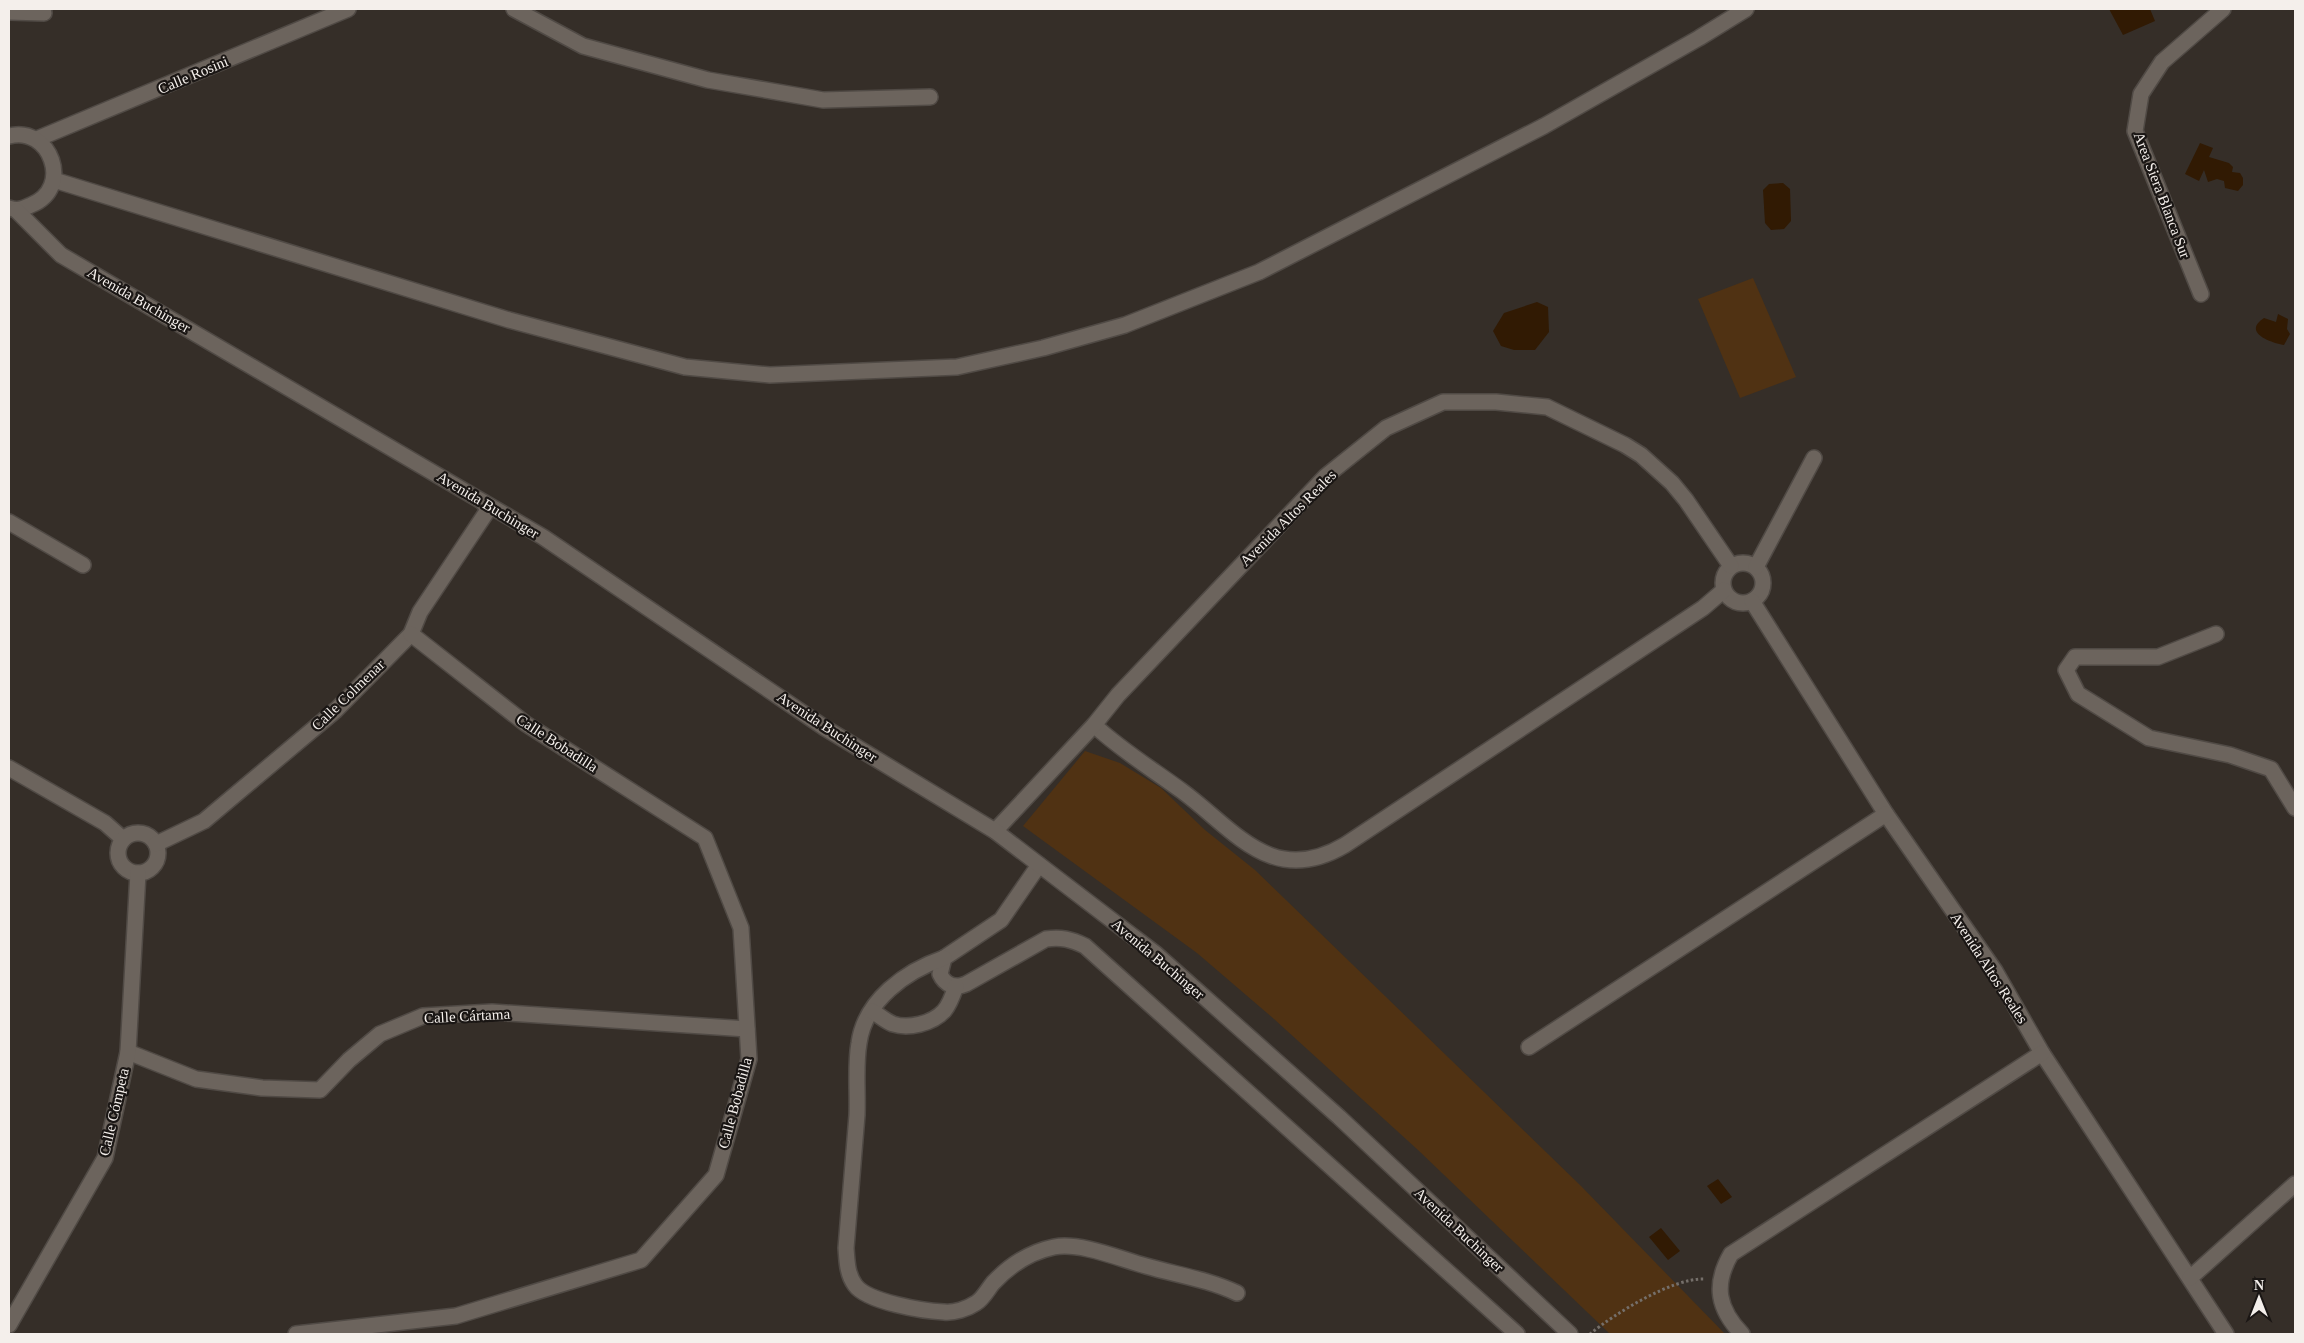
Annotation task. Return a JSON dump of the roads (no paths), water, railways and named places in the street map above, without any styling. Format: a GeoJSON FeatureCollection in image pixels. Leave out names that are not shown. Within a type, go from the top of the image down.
{"type":"FeatureCollection","features":[{"type":"Feature","properties":{"kind":"street","name":"Calle Rosini"},"geometry":{"type":"LineString","coordinates":[[37,140],[348,9]]}},
{"type":"Feature","properties":{"kind":"street"},"geometry":{"type":"LineString","coordinates":[[514,9],[583,46],[708,80],[823,100],[930,97]]}},
{"type":"Feature","properties":{"kind":"street"},"geometry":{"type":"LineString","coordinates":[[54,180],[508,320],[685,368],[770,374],[957,368],[1043,348],[1126,325],[1259,272],[1544,126],[1699,38],[1746,9]]}},
{"type":"Feature","properties":{"kind":"street","name":"Area Siera Blanca Sur"},"geometry":{"type":"LineString","coordinates":[[2201,294],[2135,131],[2141,94],[2162,62],[2222,9]]}},
{"type":"Feature","properties":{"kind":"street"},"geometry":{"type":"LineString","coordinates":[[15,11],[44,13]]}},
{"type":"Feature","properties":{"kind":"street"},"geometry":{"type":"LineString","coordinates":[[9,136],[18,134],[37,140],[54,161],[54,180],[43,200],[13,210]]}},
{"type":"Feature","properties":{"kind":"street","name":"Avenida Buchinger"},"geometry":{"type":"LineString","coordinates":[[13,210],[62,255],[543,538],[825,728],[994,831],[1156,954],[1339,1118],[1570,1334]]}},
{"type":"Feature","properties":{"kind":"street","name":"Avenida Altos Reales"},"geometry":{"type":"LineString","coordinates":[[994,831],[1094,724],[1118,695],[1326,476],[1386,428],[1443,402],[1496,402],[1547,407],[1625,445],[1641,455],[1672,484],[1686,500],[1731,566]]}},
{"type":"Feature","properties":{"kind":"street"},"geometry":{"type":"LineString","coordinates":[[1756,567],[1814,458]]}},
{"type":"Feature","properties":{"kind":"street","name":"Calle Colmenar"},"geometry":{"type":"LineString","coordinates":[[156,844],[204,821],[336,710],[411,634],[420,612],[488,510],[482,502]]}},
{"type":"Feature","properties":{"kind":"street"},"geometry":{"type":"LineString","coordinates":[[9,522],[83,565]]}},
{"type":"Feature","properties":{"kind":"street"},"geometry":{"type":"LineString","coordinates":[[1744,562],[1756,567],[1763,578],[1763,585],[1758,597],[1746,603],[1732,600],[1724,590],[1723,577],[1731,566],[1744,562]]}},
{"type":"Feature","properties":{"kind":"street"},"geometry":{"type":"LineString","coordinates":[[1094,724],[1117,747],[1150,767],[1186,794],[1242,842],[1269,855],[1285,859],[1309,859],[1329,855],[1703,608],[1724,590]]}},
{"type":"Feature","properties":{"kind":"street","name":"Avenida Altos Reales"},"geometry":{"type":"LineString","coordinates":[[1752,601],[1886,814],[1995,971],[2042,1053],[2226,1334]]}},
{"type":"Feature","properties":{"kind":"street","name":"Calle Bobadilla"},"geometry":{"type":"LineString","coordinates":[[296,1334],[456,1316],[641,1260],[716,1176],[749,1060],[741,928],[705,838],[526,724],[411,634]]}},
{"type":"Feature","properties":{"kind":"street"},"geometry":{"type":"LineString","coordinates":[[2216,634],[2158,657],[2075,657],[2066,670],[2078,694],[2149,738],[2230,755],[2271,770],[2295,808]]}},
{"type":"Feature","properties":{"kind":"street"},"geometry":{"type":"LineString","coordinates":[[9,768],[105,823],[124,839]]}},
{"type":"Feature","properties":{"kind":"street"},"geometry":{"type":"LineString","coordinates":[[1529,1047],[1886,814]]}},
{"type":"Feature","properties":{"kind":"street"},"geometry":{"type":"LineString","coordinates":[[135,833],[142,833],[153,838],[156,844],[158,856],[156,862],[147,871],[138,873],[127,870],[119,859],[119,845],[124,839],[135,833]]}},
{"type":"Feature","properties":{"kind":"street"},"geometry":{"type":"LineString","coordinates":[[1039,865],[1001,920],[944,958],[914,970],[893,985],[872,1011],[862,1030],[859,1042],[858,1099],[846,1248],[847,1267],[855,1285],[869,1296],[927,1310],[945,1312],[961,1310],[977,1303],[1011,1266],[1031,1255],[1055,1247],[1071,1247],[1196,1277],[1237,1293]]}},
{"type":"Feature","properties":{"kind":"street","name":"Calle Cómpeta"},"geometry":{"type":"LineString","coordinates":[[9,1326],[105,1158],[128,1052],[138,873]]}},
{"type":"Feature","properties":{"kind":"street"},"geometry":{"type":"LineString","coordinates":[[944,958],[940,974],[946,983],[956,986],[966,984],[1046,939],[1060,937],[1073,940],[1085,946],[1518,1334]]}},
{"type":"Feature","properties":{"kind":"street"},"geometry":{"type":"LineString","coordinates":[[872,1011],[891,1023],[911,1027],[927,1022],[943,1012],[956,986]]}},
{"type":"Feature","properties":{"kind":"street","name":"Calle Cártama"},"geometry":{"type":"LineString","coordinates":[[128,1052],[196,1079],[262,1088],[320,1090],[349,1060],[380,1034],[423,1016],[492,1012],[748,1029]]}},
{"type":"Feature","properties":{"kind":"street"},"geometry":{"type":"LineString","coordinates":[[1742,1334],[1726,1314],[1720,1298],[1720,1280],[1723,1268],[1731,1254],[2042,1053]]}},
{"type":"Feature","properties":{"kind":"street"},"geometry":{"type":"LineString","coordinates":[[2190,1278],[2295,1184]]}}]}
